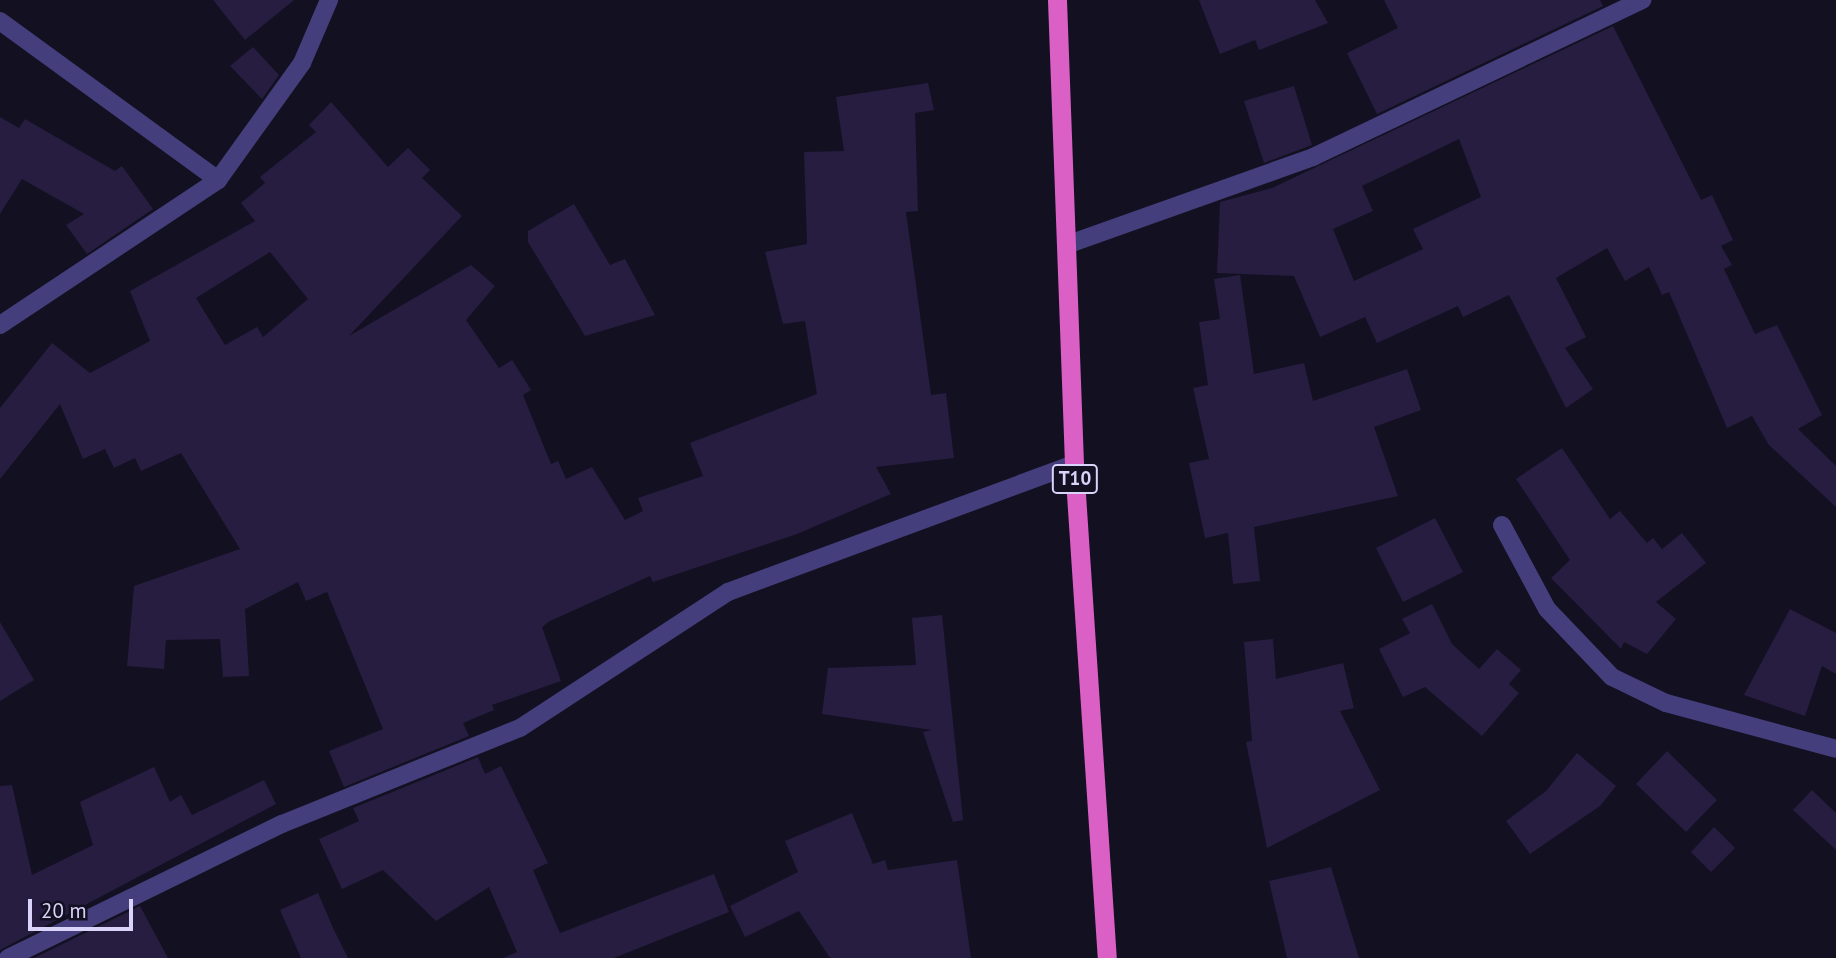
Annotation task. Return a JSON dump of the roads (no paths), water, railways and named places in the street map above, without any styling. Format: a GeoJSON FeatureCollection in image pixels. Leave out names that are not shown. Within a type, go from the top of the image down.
{"type":"FeatureCollection","features":[{"type":"Feature","properties":{"kind":"highway","name":"T10"},"geometry":{"type":"LineString","coordinates":[[1058,0],[1069,244],[1074,464],[1107,958]]}},
{"type":"Feature","properties":{"kind":"street"},"geometry":{"type":"LineString","coordinates":[[0,325],[218,180],[302,64],[329,0]]}},
{"type":"Feature","properties":{"kind":"street"},"geometry":{"type":"LineString","coordinates":[[1069,244],[1312,157],[1642,0]]}},
{"type":"Feature","properties":{"kind":"street"},"geometry":{"type":"LineString","coordinates":[[0,21],[218,180]]}},
{"type":"Feature","properties":{"kind":"street"},"geometry":{"type":"LineString","coordinates":[[8,958],[282,824],[520,728],[727,592],[1074,464]]}},
{"type":"Feature","properties":{"kind":"street"},"geometry":{"type":"LineString","coordinates":[[1502,525],[1547,609],[1612,677],[1666,703],[1836,749]]}}]}
